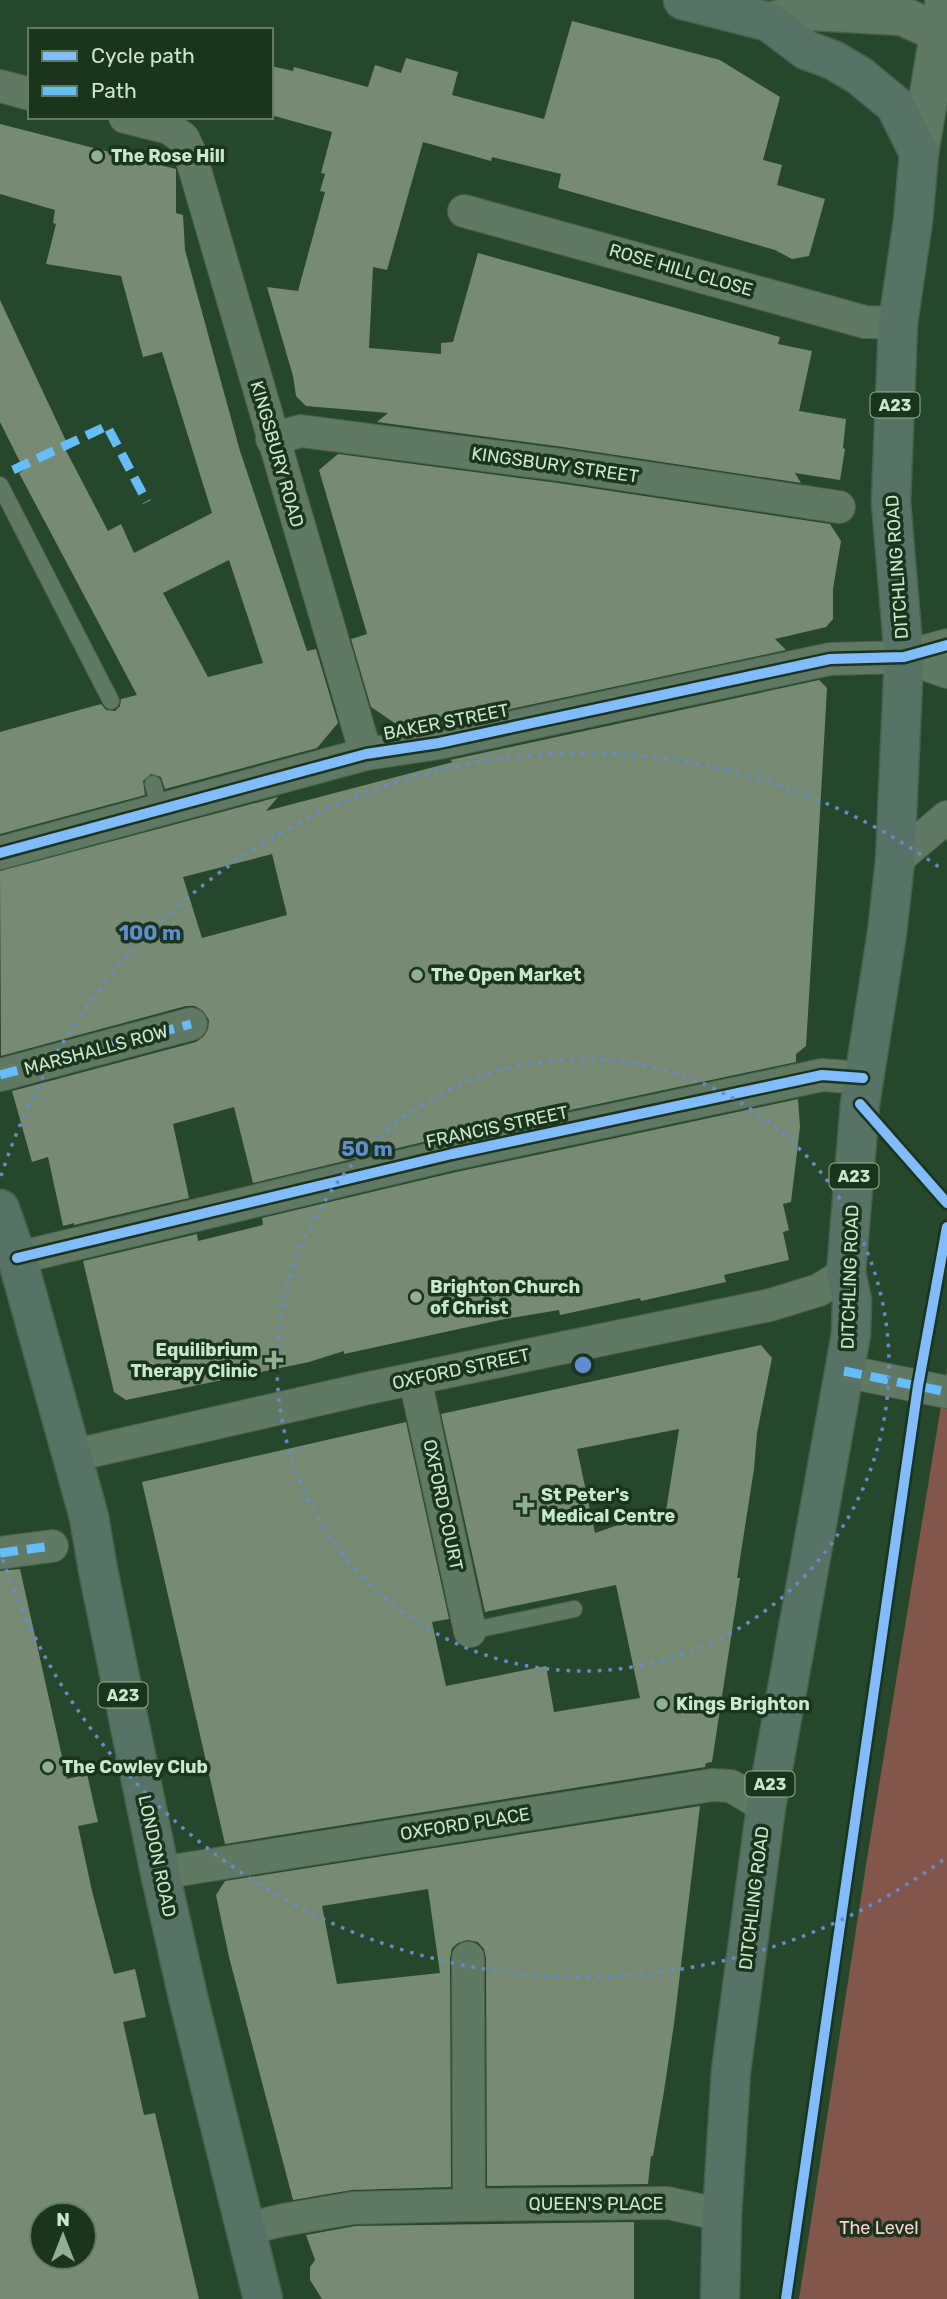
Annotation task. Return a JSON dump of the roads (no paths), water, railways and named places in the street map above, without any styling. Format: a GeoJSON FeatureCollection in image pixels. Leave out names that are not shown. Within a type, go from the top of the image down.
{"type":"FeatureCollection","features":[{"type":"Feature","properties":{"kind":"highway"},"geometry":{"type":"LineString","coordinates":[[683,0],[769,22],[806,50],[833,60],[860,76],[894,106],[919,153]]}},
{"type":"Feature","properties":{"kind":"highway","name":"DITCHLING ROAD"},"geometry":{"type":"LineString","coordinates":[[720,2299],[731,2071],[766,1807],[851,1334],[852,1300],[846,1273],[863,1078],[887,933],[894,861],[904,657],[891,502],[898,324],[913,221],[919,153]]}},
{"type":"Feature","properties":{"kind":"highway","name":"LONDON ROAD"},"geometry":{"type":"LineString","coordinates":[[0,1209],[17,1258],[89,1517],[160,1873],[263,2299]]}},
{"type":"Feature","properties":{"kind":"street"},"geometry":{"type":"LineString","coordinates":[[769,22],[812,11],[869,13],[944,22]]}},
{"type":"Feature","properties":{"kind":"street","name":"DITCHLING ROAD"},"geometry":{"type":"LineString","coordinates":[[919,153],[944,22]]}},
{"type":"Feature","properties":{"kind":"street"},"geometry":{"type":"LineString","coordinates":[[0,86],[28,93]]}},
{"type":"Feature","properties":{"kind":"street","name":"KINGSBURY ROAD"},"geometry":{"type":"LineString","coordinates":[[133,119],[169,128],[183,138],[190,153],[366,754]]}},
{"type":"Feature","properties":{"kind":"street","name":"ROSE HILL CLOSE"},"geometry":{"type":"LineString","coordinates":[[464,211],[865,322],[898,324]]}},
{"type":"Feature","properties":{"kind":"street","name":"KINGSBURY STREET"},"geometry":{"type":"LineString","coordinates":[[272,439],[301,431],[561,465],[839,508]]}},
{"type":"Feature","properties":{"kind":"street"},"geometry":{"type":"LineString","coordinates":[[904,657],[947,645]]}},
{"type":"Feature","properties":{"kind":"street"},"geometry":{"type":"LineString","coordinates":[[904,657],[947,672]]}},
{"type":"Feature","properties":{"kind":"street","name":"BAKER STREET"},"geometry":{"type":"LineString","coordinates":[[0,853],[157,797],[366,754],[439,743],[830,659],[904,657]]}},
{"type":"Feature","properties":{"kind":"street"},"geometry":{"type":"LineString","coordinates":[[894,861],[947,817]]}},
{"type":"Feature","properties":{"kind":"street","name":"MARSHALLS ROW"},"geometry":{"type":"LineString","coordinates":[[0,1075],[191,1024]]}},
{"type":"Feature","properties":{"kind":"street","name":"FRANCIS STREET"},"geometry":{"type":"LineString","coordinates":[[17,1258],[452,1154],[756,1089],[822,1075],[863,1078]]}},
{"type":"Feature","properties":{"kind":"street","name":"OXFORD STREET"},"geometry":{"type":"LineString","coordinates":[[71,1456],[415,1379],[770,1305],[819,1290],[846,1273]]}},
{"type":"Feature","properties":{"kind":"street"},"geometry":{"type":"LineString","coordinates":[[844,1371],[947,1392]]}},
{"type":"Feature","properties":{"kind":"street","name":"OXFORD COURT"},"geometry":{"type":"LineString","coordinates":[[415,1379],[470,1631]]}},
{"type":"Feature","properties":{"kind":"street"},"geometry":{"type":"LineString","coordinates":[[0,1553],[52,1546]]}},
{"type":"Feature","properties":{"kind":"street","name":"OXFORD PLACE"},"geometry":{"type":"LineString","coordinates":[[160,1873],[712,1785],[731,1786],[766,1807]]}},
{"type":"Feature","properties":{"kind":"street"},"geometry":{"type":"LineString","coordinates":[[468,1958],[470,2205]]}},
{"type":"Feature","properties":{"kind":"street","name":"QUEEN'S PLACE"},"geometry":{"type":"LineString","coordinates":[[246,2229],[353,2208],[668,2203],[722,2216]]}},
{"type":"Feature","properties":{"kind":"lane"},"geometry":{"type":"LineString","coordinates":[[0,485],[111,701]]}},
{"type":"Feature","properties":{"kind":"lane"},"geometry":{"type":"LineString","coordinates":[[470,1631],[574,1609]]}},
{"type":"Feature","properties":{"kind":"place","name":"The Rose Hill"},"geometry":{"type":"Point","coordinates":[97,156]}},
{"type":"Feature","properties":{"kind":"place","name":"The Open Market"},"geometry":{"type":"Point","coordinates":[417,975]}},
{"type":"Feature","properties":{"kind":"place","name":"Brighton Church of Christ"},"geometry":{"type":"Point","coordinates":[416,1297]}},
{"type":"Feature","properties":{"kind":"place","name":"Equilibrium Therapy Clinic"},"geometry":{"type":"Point","coordinates":[274,1360]}},
{"type":"Feature","properties":{"kind":"place","name":"St Peter's Medical Centre"},"geometry":{"type":"Point","coordinates":[525,1505]}},
{"type":"Feature","properties":{"kind":"place","name":"Kings Brighton"},"geometry":{"type":"Point","coordinates":[662,1704]}},
{"type":"Feature","properties":{"kind":"place","name":"The Cowley Club"},"geometry":{"type":"Point","coordinates":[48,1767]}},
{"type":"Feature","properties":{"kind":"park label","name":"The Level"},"geometry":{"type":"Point","coordinates":[879,2228]}}]}
